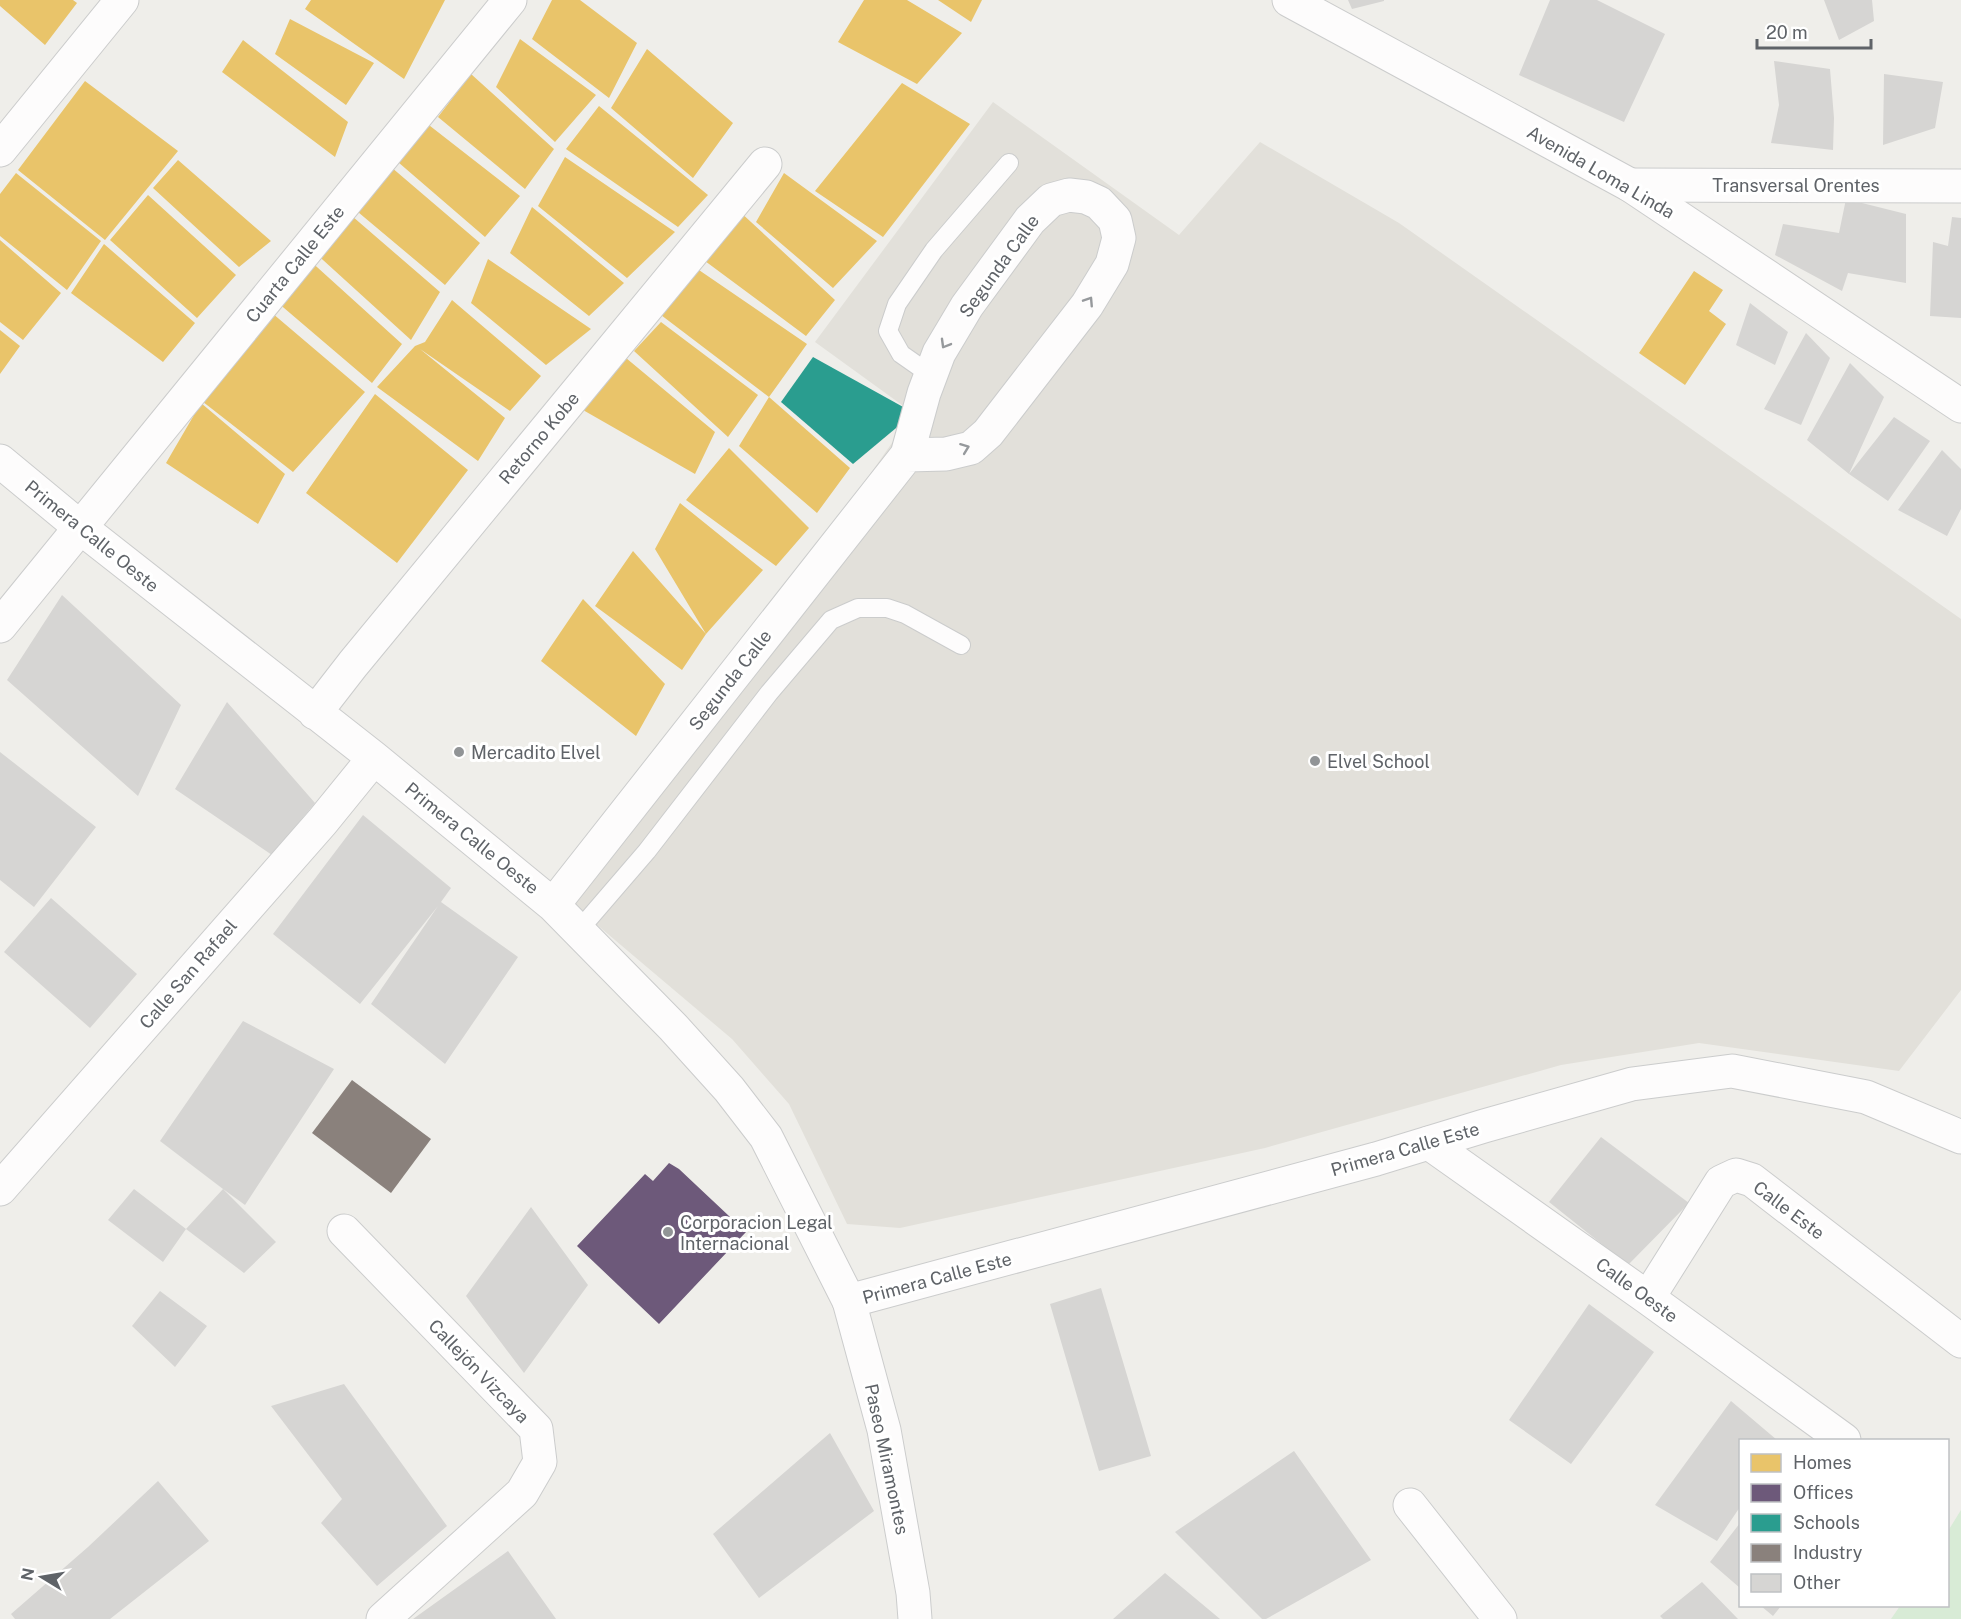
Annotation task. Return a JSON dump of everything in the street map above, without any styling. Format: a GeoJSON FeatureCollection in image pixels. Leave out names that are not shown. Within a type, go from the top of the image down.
{"type":"FeatureCollection","features":[{"type":"Feature","properties":{"kind":"street"},"geometry":{"type":"LineString","coordinates":[[0,150],[122,0]]}},
{"type":"Feature","properties":{"kind":"street","name":"Cuarta Calle Este"},"geometry":{"type":"LineString","coordinates":[[0,626],[510,0]]}},
{"type":"Feature","properties":{"kind":"street","name":"Avenida Loma Linda"},"geometry":{"type":"LineString","coordinates":[[1289,0],[1630,184],[1961,406]]}},
{"type":"Feature","properties":{"kind":"street","name":"Retorno Kobe"},"geometry":{"type":"LineString","coordinates":[[315,713],[765,164]]}},
{"type":"Feature","properties":{"kind":"street","name":"Transversal Orentes"},"geometry":{"type":"LineString","coordinates":[[1630,184],[1961,186]]}},
{"type":"Feature","properties":{"kind":"street","name":"Segunda Calle"},"geometry":{"type":"LineString","coordinates":[[553,905],[907,455],[924,393],[939,354],[967,306],[1030,220],[1051,200],[1069,195],[1086,197],[1099,203],[1115,220],[1119,238],[1112,264],[1087,305],[988,433],[971,448],[946,454],[907,455]]}},
{"type":"Feature","properties":{"kind":"street","name":"Primera Calle Oeste"},"geometry":{"type":"LineString","coordinates":[[0,461],[81,528],[374,758],[553,905],[579,930],[721,1080],[766,1137],[849,1301]]}},
{"type":"Feature","properties":{"kind":"street","name":"Calle San Rafael"},"geometry":{"type":"LineString","coordinates":[[0,1189],[314,831],[374,758]]}},
{"type":"Feature","properties":{"kind":"street","name":"Primera Calle Este"},"geometry":{"type":"LineString","coordinates":[[849,1301],[1364,1162],[1632,1084],[1732,1071],[1866,1097],[1961,1137]]}},
{"type":"Feature","properties":{"kind":"street","name":"Calle Oeste"},"geometry":{"type":"LineString","coordinates":[[1429,1143],[1843,1439]]}},
{"type":"Feature","properties":{"kind":"street","name":"Calle Este"},"geometry":{"type":"LineString","coordinates":[[1648,1298],[1720,1182],[1736,1175],[1752,1180],[1961,1341]]}},
{"type":"Feature","properties":{"kind":"street","name":"Callejón Vizcaya"},"geometry":{"type":"LineString","coordinates":[[344,1231],[536,1429],[540,1462],[522,1493],[383,1619]]}},
{"type":"Feature","properties":{"kind":"street","name":"Paseo Miramontes"},"geometry":{"type":"LineString","coordinates":[[849,1301],[885,1430],[914,1593],[915,1619]]}},
{"type":"Feature","properties":{"kind":"street"},"geometry":{"type":"LineString","coordinates":[[1410,1505],[1500,1619]]}},
{"type":"Feature","properties":{"kind":"lane"},"geometry":{"type":"LineString","coordinates":[[931,375],[901,354],[888,331],[897,304],[934,250],[1009,164]]}},
{"type":"Feature","properties":{"kind":"lane"},"geometry":{"type":"LineString","coordinates":[[579,930],[647,851],[769,693],[831,620],[858,608],[887,608],[905,614],[961,645]]}},
{"type":"Feature","properties":{"kind":"shaded area","name":"Elvel School"},"geometry":{"type":"Polygon","coordinates":[[[993,102],[1179,235],[1260,142],[1399,223],[1961,619],[1961,990],[1899,1071],[1699,1043],[1561,1065],[1265,1148],[900,1228],[847,1224],[789,1104],[732,1039],[570,902],[913,413],[815,342],[993,102]]]}},
{"type":"Feature","properties":{"kind":"green space"},"geometry":{"type":"Polygon","coordinates":[[[1961,1510],[1961,1619],[1891,1619],[1899,1607],[1949,1607],[1949,1529],[1961,1510]]]}},
{"type":"Feature","properties":{"kind":"building: Homes"},"geometry":{"type":"Polygon","coordinates":[[[0,0],[73,0],[77,3],[45,45],[0,6],[0,0]]]}},
{"type":"Feature","properties":{"kind":"building: Homes"},"geometry":{"type":"Polygon","coordinates":[[[311,0],[445,0],[404,79],[305,9],[311,0]]]}},
{"type":"Feature","properties":{"kind":"building: Homes"},"geometry":{"type":"Polygon","coordinates":[[[552,0],[580,0],[637,43],[609,98],[532,39],[552,0]]]}},
{"type":"Feature","properties":{"kind":"building: Homes"},"geometry":{"type":"Polygon","coordinates":[[[864,0],[907,0],[962,33],[917,84],[838,42],[864,0]]]}},
{"type":"Feature","properties":{"kind":"building: Homes"},"geometry":{"type":"Polygon","coordinates":[[[938,0],[982,0],[971,22],[938,0]]]}},
{"type":"Feature","properties":{"kind":"building: Homes"},"geometry":{"type":"Polygon","coordinates":[[[290,19],[374,63],[346,105],[275,54],[290,19]]]}},
{"type":"Feature","properties":{"kind":"building: Homes"},"geometry":{"type":"Polygon","coordinates":[[[520,39],[596,95],[555,142],[496,87],[520,39]]]}},
{"type":"Feature","properties":{"kind":"building: Homes"},"geometry":{"type":"Polygon","coordinates":[[[243,40],[348,122],[335,157],[222,72],[243,40]]]}},
{"type":"Feature","properties":{"kind":"building: Homes"},"geometry":{"type":"Polygon","coordinates":[[[647,49],[733,123],[693,178],[611,108],[647,49]]]}},
{"type":"Feature","properties":{"kind":"building: Homes"},"geometry":{"type":"Polygon","coordinates":[[[471,74],[554,149],[525,189],[438,117],[471,74]]]}},
{"type":"Feature","properties":{"kind":"building: Homes"},"geometry":{"type":"Polygon","coordinates":[[[85,81],[178,151],[105,240],[18,170],[85,81]]]}},
{"type":"Feature","properties":{"kind":"building: Homes"},"geometry":{"type":"Polygon","coordinates":[[[902,83],[970,124],[883,237],[815,191],[902,83]]]}},
{"type":"Feature","properties":{"kind":"building: Homes"},"geometry":{"type":"Polygon","coordinates":[[[599,106],[708,195],[678,227],[566,149],[599,106]]]}},
{"type":"Feature","properties":{"kind":"building: Homes"},"geometry":{"type":"Polygon","coordinates":[[[425,122],[520,196],[485,237],[391,156],[425,122]]]}},
{"type":"Feature","properties":{"kind":"building: Homes"},"geometry":{"type":"Polygon","coordinates":[[[565,157],[675,232],[627,278],[538,206],[565,157]]]}},
{"type":"Feature","properties":{"kind":"building: Homes"},"geometry":{"type":"Polygon","coordinates":[[[178,160],[271,241],[239,267],[153,188],[178,160]]]}},
{"type":"Feature","properties":{"kind":"building: Homes"},"geometry":{"type":"Polygon","coordinates":[[[384,161],[480,243],[445,285],[352,207],[384,161]]]}},
{"type":"Feature","properties":{"kind":"building: Homes"},"geometry":{"type":"Polygon","coordinates":[[[16,173],[101,241],[67,290],[0,236],[0,194],[16,173]]]}},
{"type":"Feature","properties":{"kind":"building: Homes"},"geometry":{"type":"Polygon","coordinates":[[[784,173],[877,241],[833,288],[756,222],[784,173]]]}},
{"type":"Feature","properties":{"kind":"building: Homes"},"geometry":{"type":"Polygon","coordinates":[[[148,195],[236,275],[197,318],[110,240],[148,195]]]}},
{"type":"Feature","properties":{"kind":"building: Homes"},"geometry":{"type":"Polygon","coordinates":[[[532,207],[624,283],[589,316],[510,253],[532,207]]]}},
{"type":"Feature","properties":{"kind":"building: Homes"},"geometry":{"type":"Polygon","coordinates":[[[345,210],[440,292],[411,340],[312,250],[345,210]]]}},
{"type":"Feature","properties":{"kind":"building: Homes"},"geometry":{"type":"Polygon","coordinates":[[[738,210],[835,300],[806,336],[705,261],[738,210]]]}},
{"type":"Feature","properties":{"kind":"building: Homes"},"geometry":{"type":"Polygon","coordinates":[[[0,240],[61,293],[23,340],[0,322],[0,240]]]}},
{"type":"Feature","properties":{"kind":"building: Homes"},"geometry":{"type":"Polygon","coordinates":[[[104,244],[195,323],[163,362],[71,293],[104,244]]]}},
{"type":"Feature","properties":{"kind":"building: Homes"},"geometry":{"type":"Polygon","coordinates":[[[307,258],[402,344],[372,383],[277,302],[307,258]]]}},
{"type":"Feature","properties":{"kind":"building: Homes"},"geometry":{"type":"Polygon","coordinates":[[[488,259],[591,329],[546,365],[471,303],[488,259]]]}},
{"type":"Feature","properties":{"kind":"building: Homes"},"geometry":{"type":"Polygon","coordinates":[[[696,268],[807,344],[769,397],[661,315],[696,268]]]}},
{"type":"Feature","properties":{"kind":"building: Homes"},"geometry":{"type":"Polygon","coordinates":[[[1694,271],[1723,290],[1709,311],[1726,324],[1685,385],[1639,353],[1694,271]]]}},
{"type":"Feature","properties":{"kind":"building: Homes"},"geometry":{"type":"Polygon","coordinates":[[[452,300],[541,376],[510,411],[420,349],[505,418],[478,461],[377,387],[415,346],[425,342],[452,300]]]}},
{"type":"Feature","properties":{"kind":"building: Homes"},"geometry":{"type":"Polygon","coordinates":[[[272,313],[365,392],[293,472],[198,398],[272,313]]]}},
{"type":"Feature","properties":{"kind":"building: Homes"},"geometry":{"type":"Polygon","coordinates":[[[661,322],[758,395],[728,437],[634,351],[661,322]]]}},
{"type":"Feature","properties":{"kind":"building: Homes"},"geometry":{"type":"Polygon","coordinates":[[[0,330],[20,346],[0,374],[0,330]]]}},
{"type":"Feature","properties":{"kind":"building: Homes"},"geometry":{"type":"Polygon","coordinates":[[[626,358],[715,432],[695,474],[583,410],[626,358]]]}},
{"type":"Feature","properties":{"kind":"building: Homes"},"geometry":{"type":"Polygon","coordinates":[[[375,394],[468,470],[397,563],[306,493],[375,394]]]}},
{"type":"Feature","properties":{"kind":"building: Homes"},"geometry":{"type":"Polygon","coordinates":[[[769,397],[850,468],[817,513],[739,446],[769,397]]]}},
{"type":"Feature","properties":{"kind":"building: Homes"},"geometry":{"type":"Polygon","coordinates":[[[201,403],[285,474],[258,524],[166,463],[201,403]]]}},
{"type":"Feature","properties":{"kind":"building: Homes"},"geometry":{"type":"Polygon","coordinates":[[[729,448],[809,528],[776,566],[686,500],[729,448]]]}},
{"type":"Feature","properties":{"kind":"building: Homes"},"geometry":{"type":"Polygon","coordinates":[[[680,503],[763,570],[706,634],[655,549],[680,503]]]}},
{"type":"Feature","properties":{"kind":"building: Homes"},"geometry":{"type":"Polygon","coordinates":[[[633,551],[706,634],[682,670],[595,606],[633,551]]]}},
{"type":"Feature","properties":{"kind":"building: Homes"},"geometry":{"type":"Polygon","coordinates":[[[583,599],[665,684],[636,736],[541,661],[583,599]]]}},
{"type":"Feature","properties":{"kind":"building: Offices"},"geometry":{"type":"Polygon","coordinates":[[[669,1163],[679,1169],[746,1232],[659,1324],[577,1246],[645,1174],[653,1181],[669,1163]]]}},
{"type":"Feature","properties":{"kind":"building: Schools"},"geometry":{"type":"Polygon","coordinates":[[[813,357],[914,413],[853,464],[781,402],[813,357]]]}},
{"type":"Feature","properties":{"kind":"building: Industry"},"geometry":{"type":"Polygon","coordinates":[[[352,1080],[431,1139],[391,1193],[312,1133],[352,1080]]]}},
{"type":"Feature","properties":{"kind":"building: Other"},"geometry":{"type":"Polygon","coordinates":[[[1348,0],[1384,0],[1384,1],[1352,9],[1348,0]]]}},
{"type":"Feature","properties":{"kind":"building: Other"},"geometry":{"type":"Polygon","coordinates":[[[1550,0],[1597,0],[1665,34],[1624,122],[1519,75],[1550,0]]]}},
{"type":"Feature","properties":{"kind":"building: Other"},"geometry":{"type":"Polygon","coordinates":[[[1824,0],[1872,0],[1874,21],[1839,40],[1824,0]]]}},
{"type":"Feature","properties":{"kind":"building: Other"},"geometry":{"type":"Polygon","coordinates":[[[1774,61],[1830,69],[1834,118],[1833,150],[1771,143],[1779,105],[1774,61]]]}},
{"type":"Feature","properties":{"kind":"building: Other"},"geometry":{"type":"Polygon","coordinates":[[[1884,74],[1943,82],[1935,128],[1883,145],[1884,74]]]}},
{"type":"Feature","properties":{"kind":"building: Other"},"geometry":{"type":"Polygon","coordinates":[[[1846,199],[1906,214],[1906,283],[1848,273],[1842,291],[1775,255],[1783,224],[1839,233],[1846,199]]]}},
{"type":"Feature","properties":{"kind":"building: Other"},"geometry":{"type":"Polygon","coordinates":[[[1952,217],[1961,218],[1961,318],[1930,316],[1933,242],[1948,246],[1952,217]]]}},
{"type":"Feature","properties":{"kind":"building: Other"},"geometry":{"type":"Polygon","coordinates":[[[1750,303],[1788,332],[1775,365],[1736,345],[1750,303]]]}},
{"type":"Feature","properties":{"kind":"building: Other"},"geometry":{"type":"Polygon","coordinates":[[[1806,333],[1830,358],[1801,425],[1764,409],[1806,333]]]}},
{"type":"Feature","properties":{"kind":"building: Other"},"geometry":{"type":"Polygon","coordinates":[[[1850,363],[1884,397],[1849,474],[1807,440],[1850,363]]]}},
{"type":"Feature","properties":{"kind":"building: Other"},"geometry":{"type":"Polygon","coordinates":[[[1894,417],[1930,441],[1888,501],[1849,474],[1894,417]]]}},
{"type":"Feature","properties":{"kind":"building: Other"},"geometry":{"type":"Polygon","coordinates":[[[1942,450],[1961,469],[1961,509],[1947,536],[1898,510],[1942,450]]]}},
{"type":"Feature","properties":{"kind":"building: Other"},"geometry":{"type":"Polygon","coordinates":[[[62,595],[181,705],[138,796],[7,680],[62,595]]]}},
{"type":"Feature","properties":{"kind":"building: Other"},"geometry":{"type":"Polygon","coordinates":[[[227,702],[315,803],[272,855],[175,789],[227,702]]]}},
{"type":"Feature","properties":{"kind":"building: Other"},"geometry":{"type":"Polygon","coordinates":[[[0,752],[96,827],[34,907],[0,880],[0,752]]]}},
{"type":"Feature","properties":{"kind":"building: Other"},"geometry":{"type":"Polygon","coordinates":[[[363,815],[451,888],[441,902],[518,957],[445,1064],[371,1004],[438,906],[360,1004],[273,934],[363,815]]]}},
{"type":"Feature","properties":{"kind":"building: Other"},"geometry":{"type":"Polygon","coordinates":[[[51,898],[137,974],[90,1028],[4,952],[51,898]]]}},
{"type":"Feature","properties":{"kind":"building: Other"},"geometry":{"type":"Polygon","coordinates":[[[243,1021],[334,1069],[245,1205],[160,1141],[243,1021]]]}},
{"type":"Feature","properties":{"kind":"building: Other"},"geometry":{"type":"Polygon","coordinates":[[[1601,1137],[1689,1203],[1628,1265],[1549,1202],[1601,1137]]]}},
{"type":"Feature","properties":{"kind":"building: Other"},"geometry":{"type":"Polygon","coordinates":[[[134,1189],[186,1229],[163,1262],[108,1220],[134,1189]]]}},
{"type":"Feature","properties":{"kind":"building: Other"},"geometry":{"type":"Polygon","coordinates":[[[223,1189],[276,1242],[244,1273],[186,1229],[223,1189]]]}},
{"type":"Feature","properties":{"kind":"building: Other"},"geometry":{"type":"Polygon","coordinates":[[[531,1207],[588,1285],[524,1373],[466,1296],[531,1207]]]}},
{"type":"Feature","properties":{"kind":"building: Other"},"geometry":{"type":"Polygon","coordinates":[[[1101,1288],[1151,1456],[1099,1471],[1050,1304],[1101,1288]]]}},
{"type":"Feature","properties":{"kind":"building: Other"},"geometry":{"type":"Polygon","coordinates":[[[160,1291],[207,1326],[175,1367],[132,1326],[160,1291]]]}},
{"type":"Feature","properties":{"kind":"building: Other"},"geometry":{"type":"Polygon","coordinates":[[[1589,1304],[1654,1352],[1571,1464],[1509,1420],[1589,1304]]]}},
{"type":"Feature","properties":{"kind":"building: Other"},"geometry":{"type":"Polygon","coordinates":[[[344,1384],[447,1526],[377,1586],[321,1523],[342,1499],[271,1406],[344,1384]]]}},
{"type":"Feature","properties":{"kind":"building: Other"},"geometry":{"type":"Polygon","coordinates":[[[1731,1401],[1776,1439],[1739,1439],[1739,1508],[1717,1541],[1655,1505],[1731,1401]]]}},
{"type":"Feature","properties":{"kind":"building: Other"},"geometry":{"type":"Polygon","coordinates":[[[830,1433],[874,1511],[759,1598],[713,1534],[830,1433]]]}},
{"type":"Feature","properties":{"kind":"building: Other"},"geometry":{"type":"Polygon","coordinates":[[[1294,1451],[1371,1560],[1266,1619],[1262,1619],[1175,1532],[1294,1451]]]}},
{"type":"Feature","properties":{"kind":"building: Other"},"geometry":{"type":"Polygon","coordinates":[[[158,1481],[209,1541],[110,1619],[15,1619],[11,1614],[88,1547],[158,1481]]]}},
{"type":"Feature","properties":{"kind":"building: Other"},"geometry":{"type":"Polygon","coordinates":[[[1739,1524],[1739,1587],[1710,1562],[1739,1524]]]}},
{"type":"Feature","properties":{"kind":"building: Other"},"geometry":{"type":"Polygon","coordinates":[[[508,1551],[556,1619],[413,1619],[508,1551]]]}},
{"type":"Feature","properties":{"kind":"building: Other"},"geometry":{"type":"Polygon","coordinates":[[[1165,1573],[1220,1619],[1113,1619],[1165,1573]]]}},
{"type":"Feature","properties":{"kind":"building: Other"},"geometry":{"type":"Polygon","coordinates":[[[1702,1582],[1738,1619],[1663,1619],[1660,1616],[1702,1582]]]}},
{"type":"Feature","properties":{"kind":"building: Other"},"geometry":{"type":"Polygon","coordinates":[[[1762,1607],[1780,1607],[1773,1616],[1762,1607]]]}},
{"type":"Feature","properties":{"kind":"place","name":"Mercadito Elvel"},"geometry":{"type":"Point","coordinates":[459,752]}},
{"type":"Feature","properties":{"kind":"place","name":"Elvel School"},"geometry":{"type":"Point","coordinates":[1315,761]}},
{"type":"Feature","properties":{"kind":"place","name":"Corporacion Legal Internacional"},"geometry":{"type":"Point","coordinates":[668,1232]}}]}
